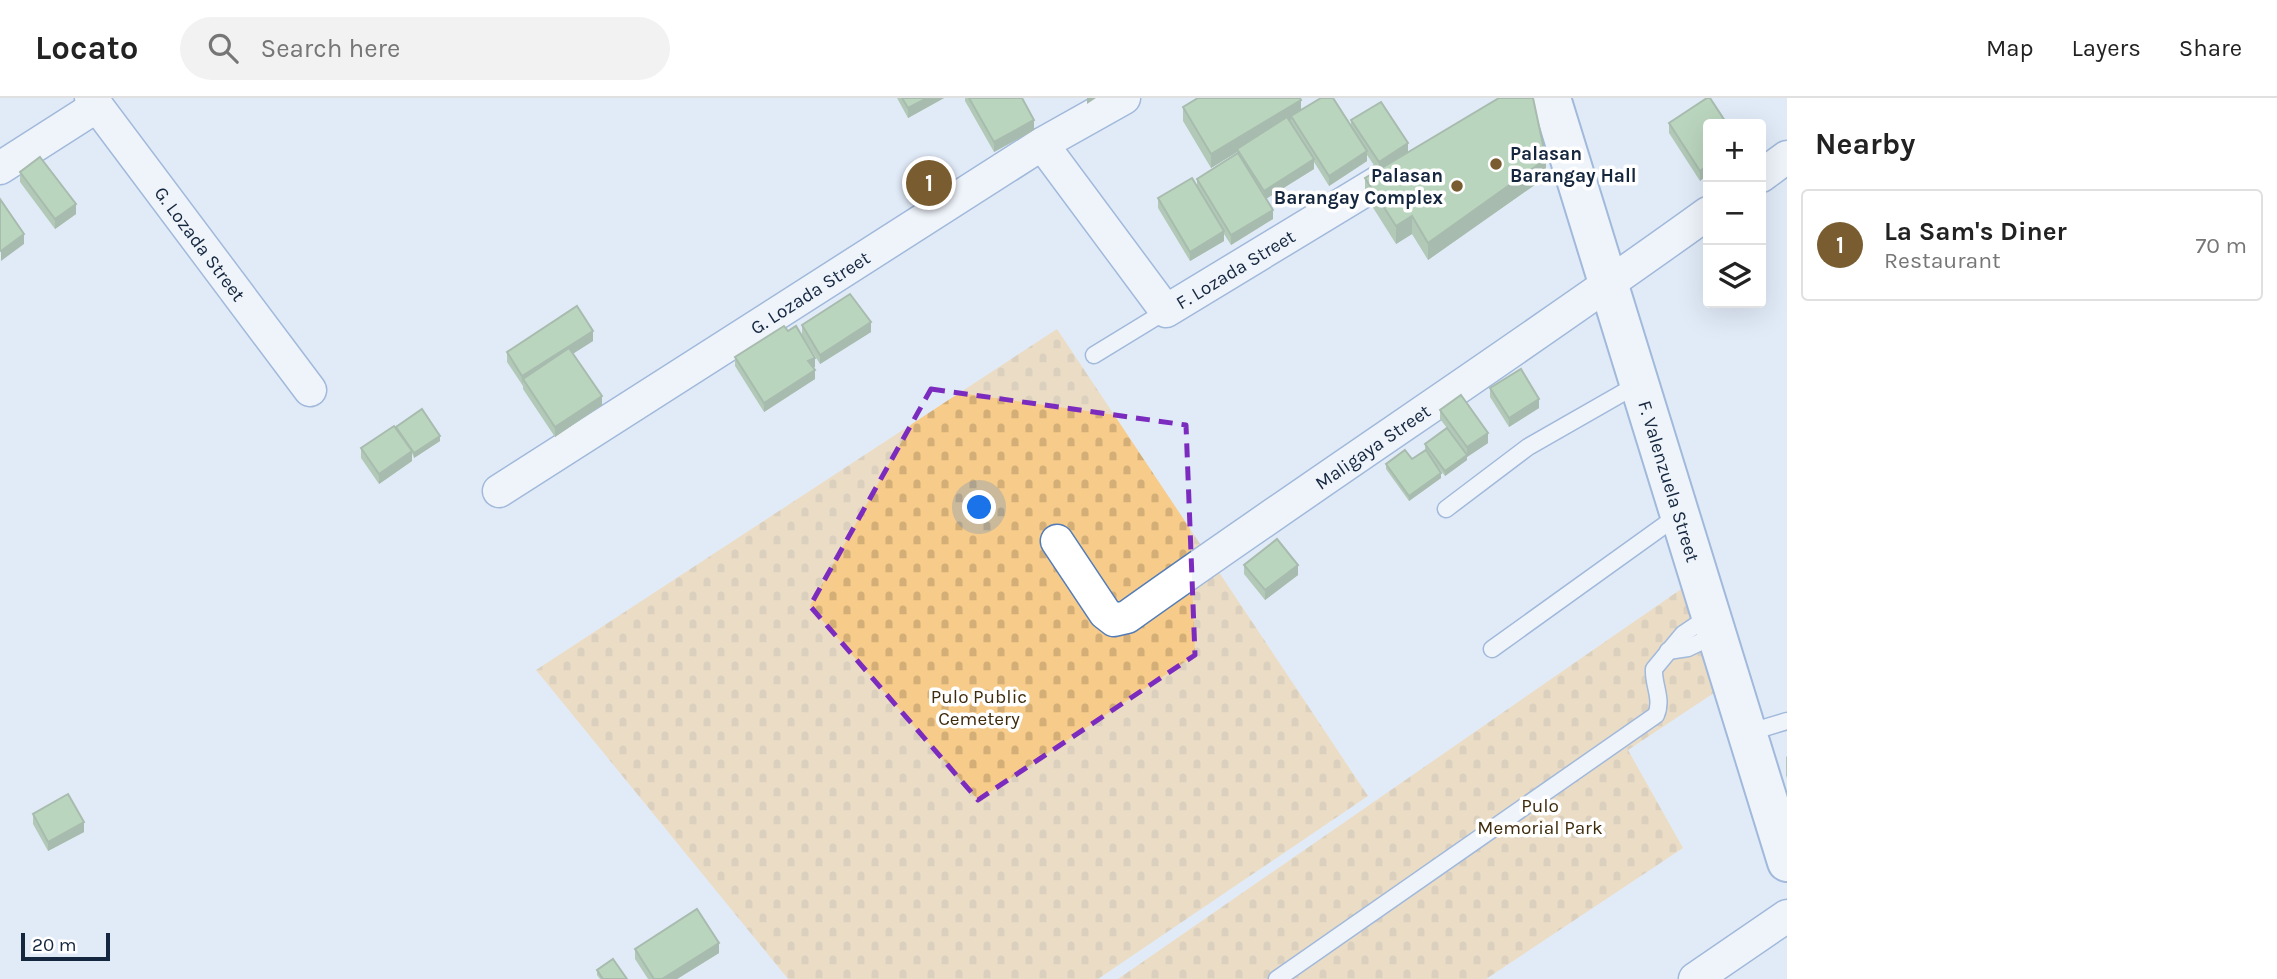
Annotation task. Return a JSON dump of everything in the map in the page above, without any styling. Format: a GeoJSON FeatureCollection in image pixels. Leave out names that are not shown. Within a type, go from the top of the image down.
{"type":"FeatureCollection","features":[{"type":"Feature","properties":{"kind":"street","name":"G. Lozada Street"},"geometry":{"type":"LineString","coordinates":[[499,491],[1042,144],[1124,98]]}},
{"type":"Feature","properties":{"kind":"street","name":"F. Valenzuela Street"},"geometry":{"type":"LineString","coordinates":[[1551,98],[1787,862]]}},
{"type":"Feature","properties":{"kind":"street","name":"G. Lozada Street"},"geometry":{"type":"LineString","coordinates":[[94,102],[310,390]]}},
{"type":"Feature","properties":{"kind":"street"},"geometry":{"type":"LineString","coordinates":[[0,168],[94,102]]}},
{"type":"Feature","properties":{"kind":"street","name":"F. Lozada Street"},"geometry":{"type":"LineString","coordinates":[[1042,144],[1167,311],[1424,155]]}},
{"type":"Feature","properties":{"kind":"street"},"geometry":{"type":"LineString","coordinates":[[1766,172],[1787,157]]}},
{"type":"Feature","properties":{"kind":"street","name":"Maligaya Street"},"geometry":{"type":"LineString","coordinates":[[1057,541],[1105,613],[1114,620],[1127,617],[1609,285],[1703,217]]}},
{"type":"Feature","properties":{"kind":"street"},"geometry":{"type":"LineString","coordinates":[[1695,979],[1787,916]]}},
{"type":"Feature","properties":{"kind":"lane"},"geometry":{"type":"LineString","coordinates":[[1094,355],[1167,311]]}},
{"type":"Feature","properties":{"kind":"lane"},"geometry":{"type":"LineString","coordinates":[[1446,509],[1528,447],[1640,383]]}},
{"type":"Feature","properties":{"kind":"lane"},"geometry":{"type":"LineString","coordinates":[[1492,649],[1680,514]]}},
{"type":"Feature","properties":{"kind":"lane"},"geometry":{"type":"LineString","coordinates":[[1277,979],[1656,715],[1660,699],[1654,669],[1683,634],[1714,624]]}},
{"type":"Feature","properties":{"kind":"lane"},"geometry":{"type":"LineString","coordinates":[[1747,733],[1787,721]]}},
{"type":"Feature","properties":{"kind":"highlighted area"},"geometry":{"type":"Polygon","coordinates":[[[931,389],[1186,425],[1195,655],[978,800],[810,606],[931,389]]]}},
{"type":"Feature","properties":{"kind":"green space","name":"Pulo Public Cemetery"},"geometry":{"type":"Polygon","coordinates":[[[1057,329],[1368,796],[1098,979],[788,979],[536,670],[1057,329]]]}},
{"type":"Feature","properties":{"kind":"green space","name":"Pulo Memorial Park"},"geometry":{"type":"Polygon","coordinates":[[[1687,585],[1720,689],[1628,750],[1683,848],[1486,979],[1118,979],[1687,585]]]}},
{"type":"Feature","properties":{"kind":"building"},"geometry":{"type":"Polygon","coordinates":[[[902,98],[927,98],[908,108],[902,98]]]}},
{"type":"Feature","properties":{"kind":"building"},"geometry":{"type":"Polygon","coordinates":[[[969,98],[1022,98],[1034,120],[994,142],[969,98]]]}},
{"type":"Feature","properties":{"kind":"building"},"geometry":{"type":"Polygon","coordinates":[[[1198,98],[1301,100],[1211,154],[1183,107],[1198,98]]]}},
{"type":"Feature","properties":{"kind":"building"},"geometry":{"type":"Polygon","coordinates":[[[1321,98],[1333,98],[1367,151],[1329,176],[1291,116],[1321,98]]]}},
{"type":"Feature","properties":{"kind":"building","name":"Palasan Barangay Complex"},"geometry":{"type":"Polygon","coordinates":[[[1499,98],[1533,98],[1546,159],[1428,243],[1412,216],[1396,226],[1365,178],[1499,98]]]}},
{"type":"Feature","properties":{"kind":"building"},"geometry":{"type":"Polygon","coordinates":[[[1707,98],[1710,98],[1724,119],[1703,119],[1703,169],[1700,171],[1669,123],[1707,98]]]}},
{"type":"Feature","properties":{"kind":"building"},"geometry":{"type":"Polygon","coordinates":[[[1381,102],[1408,143],[1379,162],[1351,120],[1381,102]]]}},
{"type":"Feature","properties":{"kind":"building"},"geometry":{"type":"Polygon","coordinates":[[[1287,117],[1314,159],[1264,191],[1237,149],[1287,117]]]}},
{"type":"Feature","properties":{"kind":"building"},"geometry":{"type":"Polygon","coordinates":[[[1238,153],[1273,210],[1231,235],[1197,179],[1238,153]]]}},
{"type":"Feature","properties":{"kind":"building"},"geometry":{"type":"Polygon","coordinates":[[[40,157],[76,204],[55,219],[20,172],[40,157]]]}},
{"type":"Feature","properties":{"kind":"building"},"geometry":{"type":"Polygon","coordinates":[[[1192,178],[1224,231],[1190,252],[1158,198],[1192,178]]]}},
{"type":"Feature","properties":{"kind":"building"},"geometry":{"type":"Polygon","coordinates":[[[0,199],[24,234],[1,251],[0,250],[0,199]]]}},
{"type":"Feature","properties":{"kind":"building"},"geometry":{"type":"Polygon","coordinates":[[[850,294],[871,322],[820,355],[802,325],[850,294]]]}},
{"type":"Feature","properties":{"kind":"building"},"geometry":{"type":"Polygon","coordinates":[[[577,306],[593,331],[522,376],[507,352],[577,306]]]}},
{"type":"Feature","properties":{"kind":"building"},"geometry":{"type":"Polygon","coordinates":[[[784,326],[788,331],[796,326],[815,358],[808,361],[815,370],[764,403],[735,357],[784,326]]]}},
{"type":"Feature","properties":{"kind":"building"},"geometry":{"type":"Polygon","coordinates":[[[569,348],[602,396],[555,427],[523,379],[569,348]]]}},
{"type":"Feature","properties":{"kind":"building"},"geometry":{"type":"Polygon","coordinates":[[[1521,369],[1539,399],[1509,418],[1490,388],[1521,369]]]}},
{"type":"Feature","properties":{"kind":"building"},"geometry":{"type":"Polygon","coordinates":[[[1461,395],[1488,433],[1467,447],[1440,410],[1461,395]]]}},
{"type":"Feature","properties":{"kind":"building"},"geometry":{"type":"Polygon","coordinates":[[[422,409],[440,436],[414,453],[396,427],[422,409]]]}},
{"type":"Feature","properties":{"kind":"building"},"geometry":{"type":"Polygon","coordinates":[[[394,426],[412,451],[379,474],[361,448],[394,426]]]}},
{"type":"Feature","properties":{"kind":"building"},"geometry":{"type":"Polygon","coordinates":[[[1447,428],[1467,455],[1445,471],[1425,444],[1447,428]]]}},
{"type":"Feature","properties":{"kind":"building"},"geometry":{"type":"Polygon","coordinates":[[[1405,450],[1412,459],[1426,450],[1441,473],[1409,496],[1386,464],[1405,450]]]}},
{"type":"Feature","properties":{"kind":"building"},"geometry":{"type":"Polygon","coordinates":[[[1277,539],[1298,565],[1265,590],[1244,565],[1277,539]]]}},
{"type":"Feature","properties":{"kind":"building"},"geometry":{"type":"Polygon","coordinates":[[[68,794],[84,822],[48,842],[33,814],[68,794]]]}},
{"type":"Feature","properties":{"kind":"building"},"geometry":{"type":"Polygon","coordinates":[[[697,909],[719,943],[662,979],[654,979],[635,949],[697,909]]]}},
{"type":"Feature","properties":{"kind":"building"},"geometry":{"type":"Polygon","coordinates":[[[613,959],[627,979],[603,979],[597,970],[613,959]]]}},
{"type":"Feature","properties":{"kind":"place","name":"Palasan Barangay Hall"},"geometry":{"type":"Point","coordinates":[1496,164]}},
{"type":"Feature","properties":{"kind":"place","name":"La Sam's Diner"},"geometry":{"type":"Point","coordinates":[929,183]}},
{"type":"Feature","properties":{"kind":"place","name":"Palasan Barangay Complex"},"geometry":{"type":"Point","coordinates":[1457,186]}}]}
